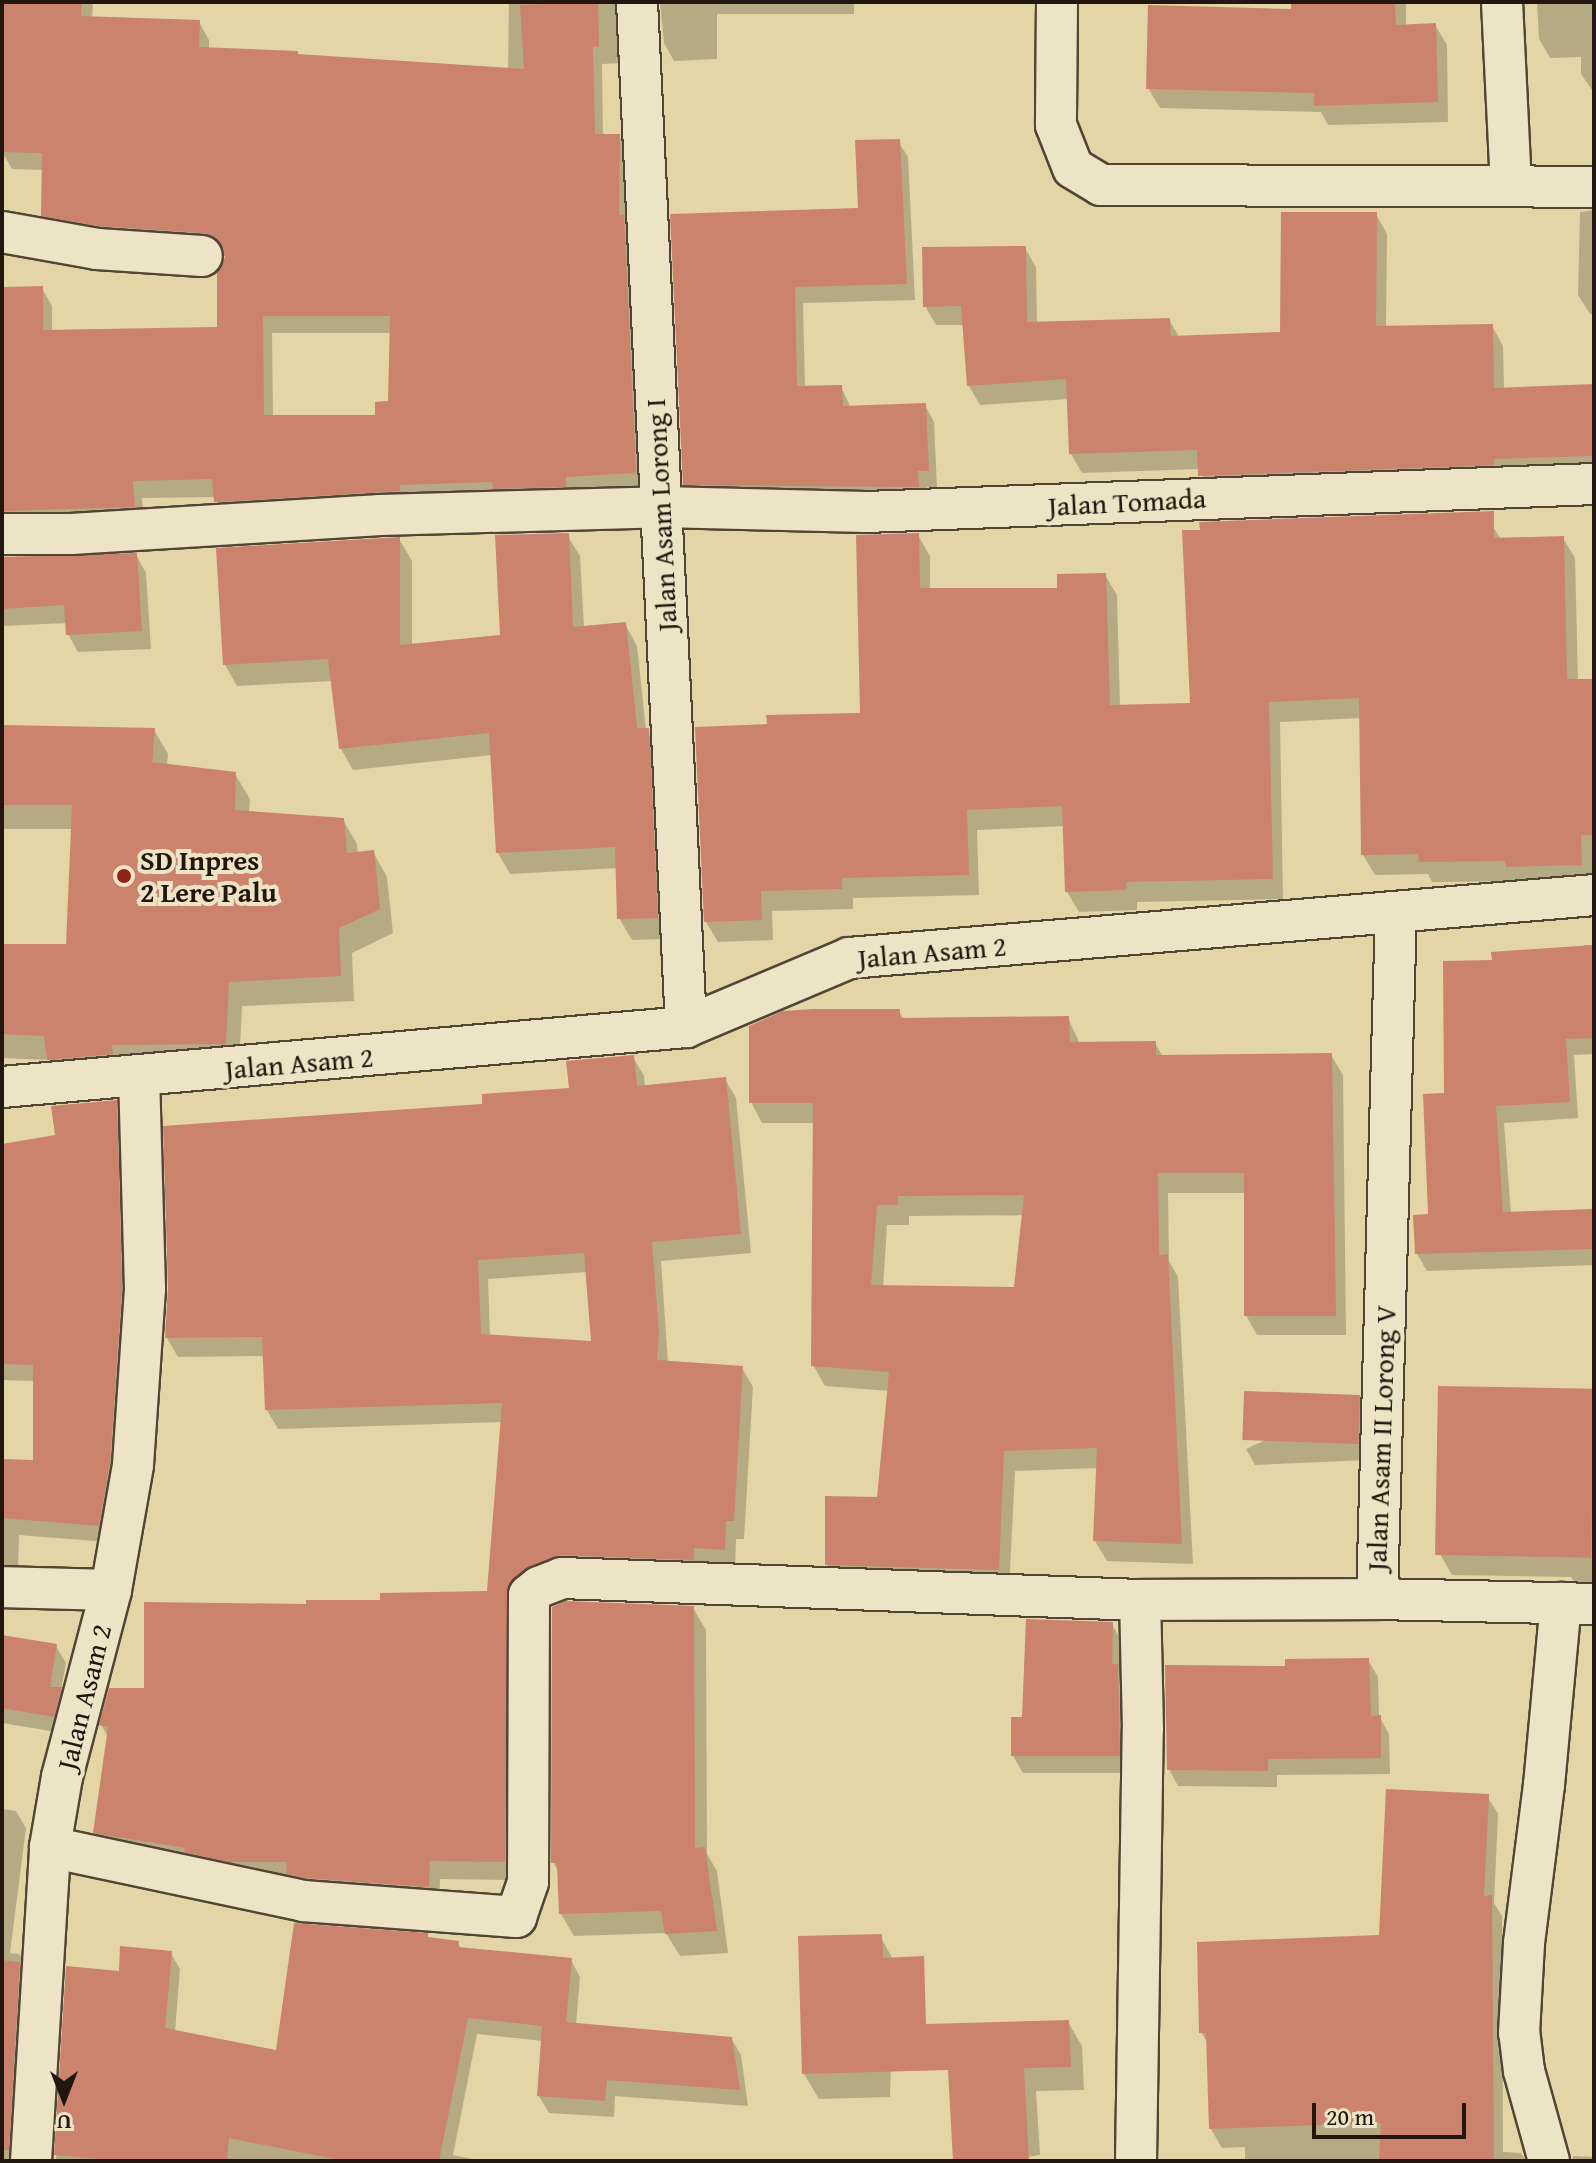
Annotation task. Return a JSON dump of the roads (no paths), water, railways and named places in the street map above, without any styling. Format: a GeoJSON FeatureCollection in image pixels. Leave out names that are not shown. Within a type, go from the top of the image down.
{"type":"FeatureCollection","features":[{"type":"Feature","properties":{"kind":"street","name":"Jalan Asam Lorong I"},"geometry":{"type":"LineString","coordinates":[[637,2],[686,1027]]}},
{"type":"Feature","properties":{"kind":"street"},"geometry":{"type":"LineString","coordinates":[[1057,2],[1056,125],[1073,168],[1089,181],[1101,185],[1594,187]]}},
{"type":"Feature","properties":{"kind":"street"},"geometry":{"type":"LineString","coordinates":[[1502,2],[1511,186]]}},
{"type":"Feature","properties":{"kind":"street"},"geometry":{"type":"LineString","coordinates":[[2,232],[97,249],[202,256]]}},
{"type":"Feature","properties":{"kind":"street","name":"Jalan Tomada"},"geometry":{"type":"LineString","coordinates":[[2,534],[71,534],[380,515],[661,507],[866,512],[1594,484]]}},
{"type":"Feature","properties":{"kind":"street","name":"Jalan Asam 2"},"geometry":{"type":"LineString","coordinates":[[2,1087],[686,1027],[849,958],[1594,895]]}},
{"type":"Feature","properties":{"kind":"street","name":"Jalan Asam II Lorong V"},"geometry":{"type":"LineString","coordinates":[[50,1847],[303,1901],[516,1917],[528,1882],[529,1595],[539,1587],[562,1578],[1140,1600],[1377,1599],[1396,912]]}},
{"type":"Feature","properties":{"kind":"street","name":"Jalan Asam 2"},"geometry":{"type":"LineString","coordinates":[[31,2161],[50,1847],[62,1777],[111,1590],[133,1465],[145,1289],[139,1077]]}},
{"type":"Feature","properties":{"kind":"street"},"geometry":{"type":"LineString","coordinates":[[2,1587],[111,1590]]}},
{"type":"Feature","properties":{"kind":"street"},"geometry":{"type":"LineString","coordinates":[[1377,1599],[1578,1603],[1544,1785],[1524,1943],[1519,2033],[1524,2071],[1549,2161]]}},
{"type":"Feature","properties":{"kind":"street"},"geometry":{"type":"LineString","coordinates":[[1136,2161],[1143,1729],[1140,1600]]}},
{"type":"Feature","properties":{"kind":"place","name":"SD Inpres 2 Lere Palu"},"geometry":{"type":"Point","coordinates":[124,876]}}]}
